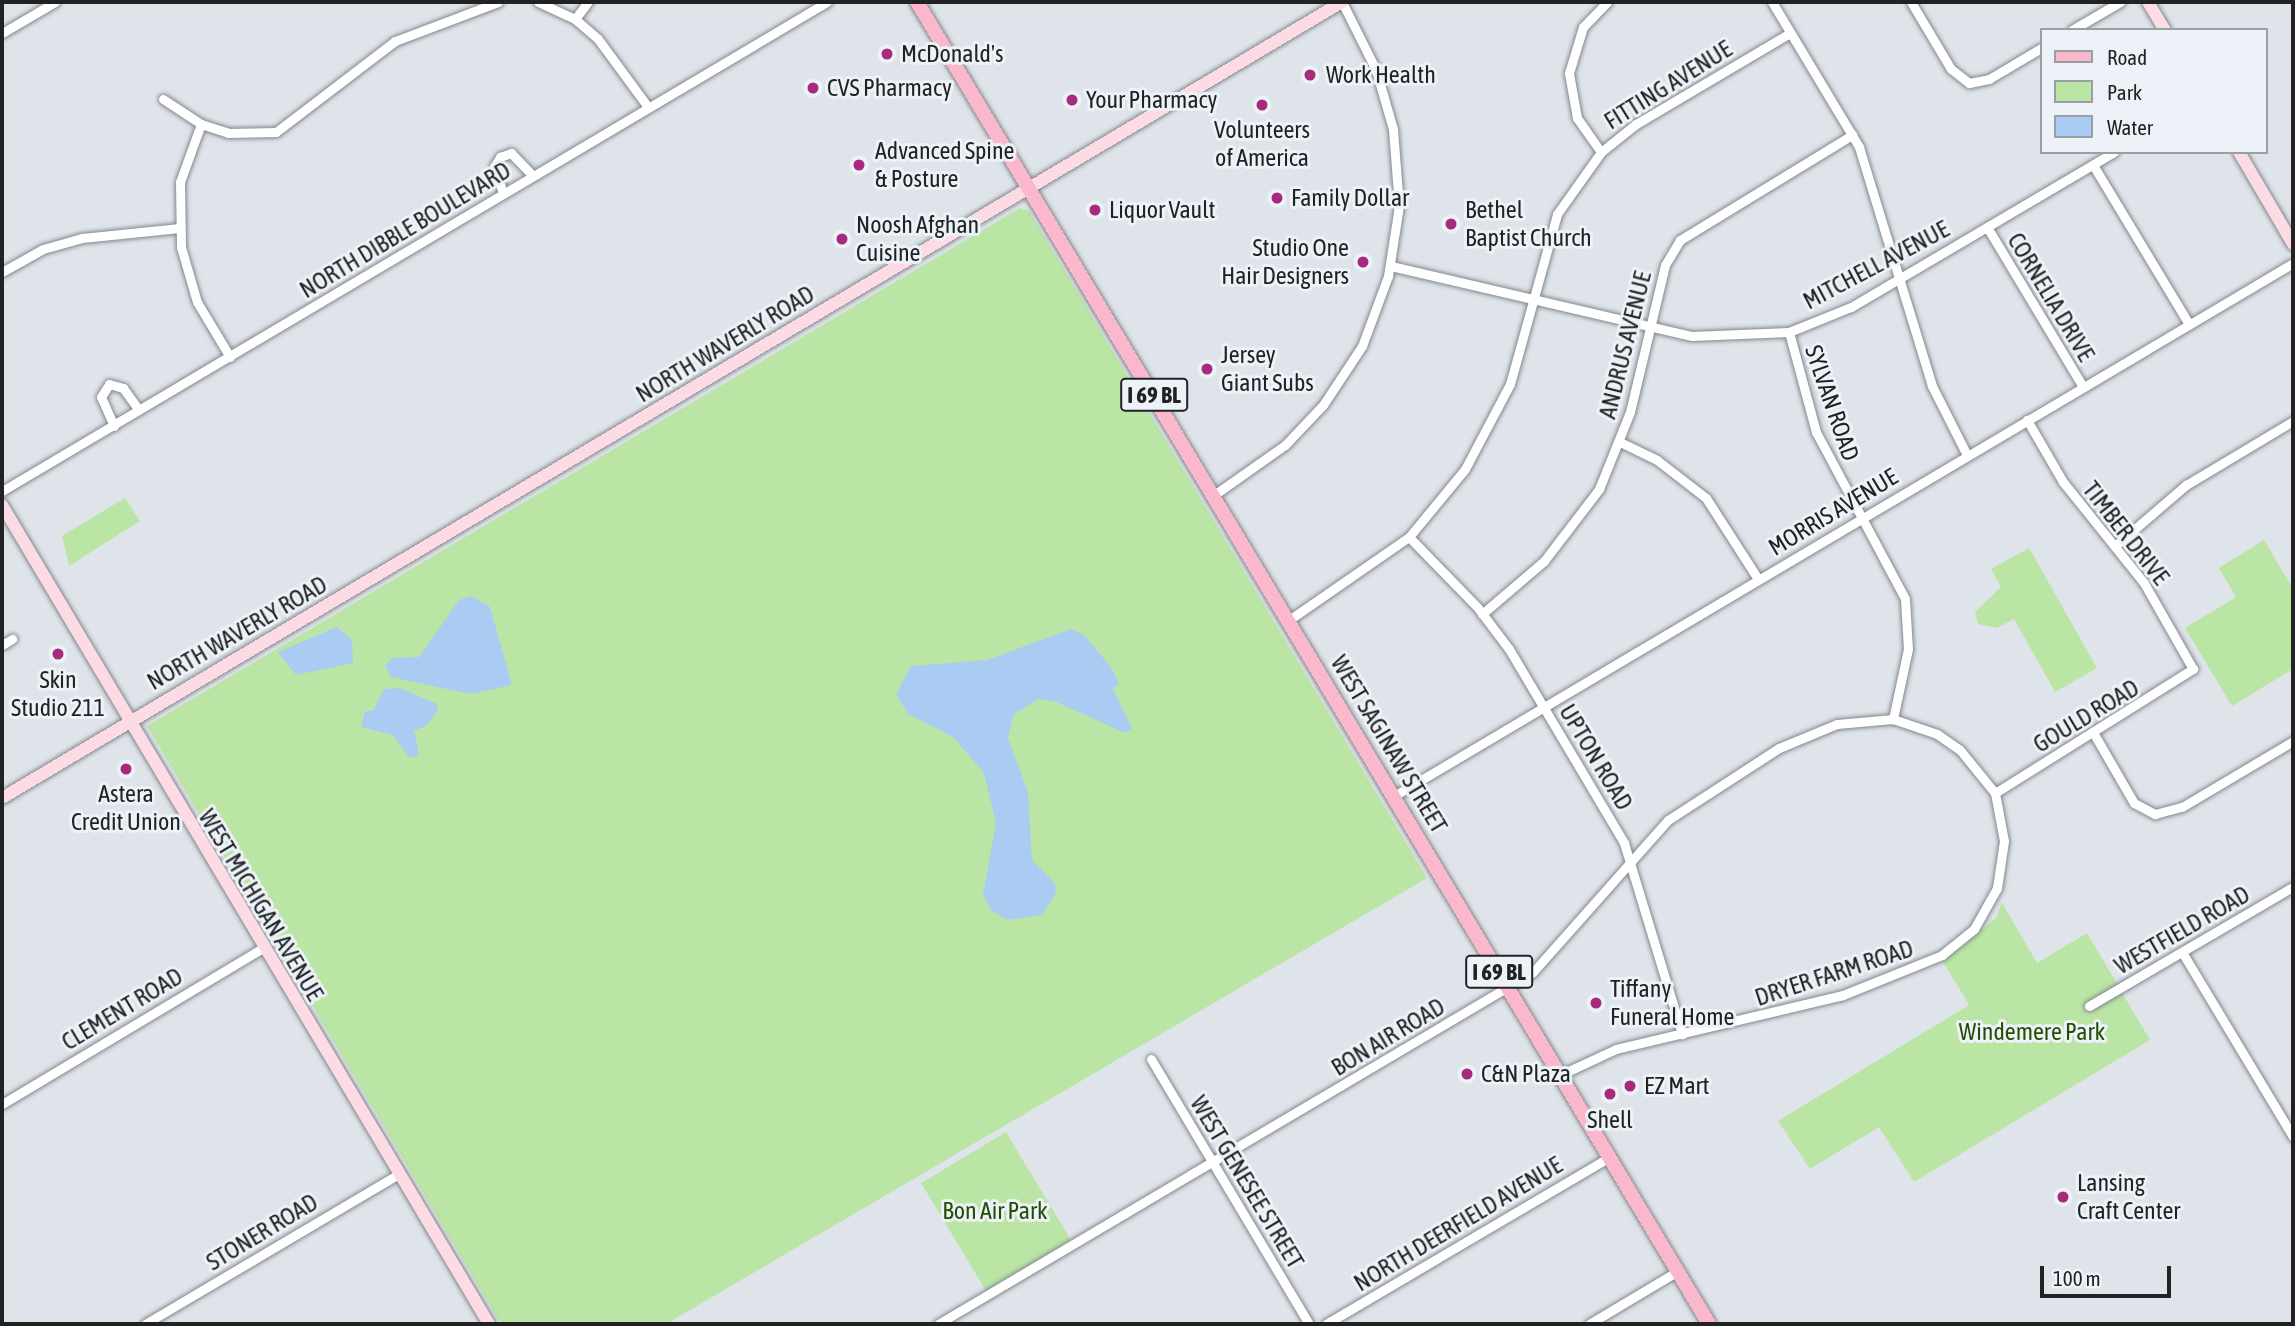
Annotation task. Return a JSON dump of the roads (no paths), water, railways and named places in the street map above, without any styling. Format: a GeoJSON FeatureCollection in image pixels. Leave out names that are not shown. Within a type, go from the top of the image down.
{"type":"FeatureCollection","features":[{"type":"Feature","properties":{"kind":"main road","name":"I 69 BL"},"geometry":{"type":"LineString","coordinates":[[917,2],[1029,186]]}},
{"type":"Feature","properties":{"kind":"main road","name":"NORTH WAVERLY ROAD"},"geometry":{"type":"LineString","coordinates":[[2,797],[1342,2]]}},
{"type":"Feature","properties":{"kind":"main road"},"geometry":{"type":"LineString","coordinates":[[2148,2],[2164,28]]}},
{"type":"Feature","properties":{"kind":"main road"},"geometry":{"type":"LineString","coordinates":[[2240,154],[2293,244]]}},
{"type":"Feature","properties":{"kind":"main road","name":"WEST SAGINAW STREET"},"geometry":{"type":"LineString","coordinates":[[1029,186],[1709,1324]]}},
{"type":"Feature","properties":{"kind":"main road","name":"WEST MICHIGAN AVENUE"},"geometry":{"type":"LineString","coordinates":[[2,505],[262,948],[489,1324]]}},
{"type":"Feature","properties":{"kind":"street"},"geometry":{"type":"LineString","coordinates":[[2,33],[55,2]]}},
{"type":"Feature","properties":{"kind":"street"},"geometry":{"type":"LineString","coordinates":[[163,99],[201,124],[246,136],[276,132],[395,41],[498,2]]}},
{"type":"Feature","properties":{"kind":"street"},"geometry":{"type":"LineString","coordinates":[[538,2],[576,19],[616,62],[648,107]]}},
{"type":"Feature","properties":{"kind":"street"},"geometry":{"type":"LineString","coordinates":[[576,19],[588,2]]}},
{"type":"Feature","properties":{"kind":"street","name":"NORTH DIBBLE BOULEVARD"},"geometry":{"type":"LineString","coordinates":[[2,491],[827,2]]}},
{"type":"Feature","properties":{"kind":"street"},"geometry":{"type":"LineString","coordinates":[[1214,495],[1285,445],[1325,403],[1365,339],[1391,266],[1399,198],[1393,129],[1376,70],[1342,2]]}},
{"type":"Feature","properties":{"kind":"street"},"geometry":{"type":"LineString","coordinates":[[1601,152],[1577,118],[1569,73],[1583,27],[1607,2]]}},
{"type":"Feature","properties":{"kind":"street"},"geometry":{"type":"LineString","coordinates":[[1772,2],[1852,135],[1932,386],[1966,455]]}},
{"type":"Feature","properties":{"kind":"street"},"geometry":{"type":"LineString","coordinates":[[1911,2],[1951,69],[1969,83],[1989,79],[2039,49]]}},
{"type":"Feature","properties":{"kind":"street"},"geometry":{"type":"LineString","coordinates":[[2076,28],[2120,2]]}},
{"type":"Feature","properties":{"kind":"street","name":"FITTING AVENUE"},"geometry":{"type":"LineString","coordinates":[[1289,620],[1354,580],[1409,537],[1465,469],[1510,384],[1557,214],[1601,152],[1636,124],[1790,33]]}},
{"type":"Feature","properties":{"kind":"street"},"geometry":{"type":"LineString","coordinates":[[201,124],[183,170],[179,228],[188,279],[230,357]]}},
{"type":"Feature","properties":{"kind":"street","name":"ANDRUS AVENUE"},"geometry":{"type":"LineString","coordinates":[[1482,614],[1563,540],[1599,489],[1620,442],[1665,265],[1681,240],[1852,135]]}},
{"type":"Feature","properties":{"kind":"street"},"geometry":{"type":"LineString","coordinates":[[503,193],[494,167],[500,157],[511,153],[533,176]]}},
{"type":"Feature","properties":{"kind":"street","name":"MITCHELL AVENUE"},"geometry":{"type":"LineString","coordinates":[[1391,266],[1650,326],[1725,338],[1788,332],[1851,307],[2111,154]]}},
{"type":"Feature","properties":{"kind":"street"},"geometry":{"type":"LineString","coordinates":[[2092,165],[2189,324]]}},
{"type":"Feature","properties":{"kind":"street","name":"CORNELIA DRIVE"},"geometry":{"type":"LineString","coordinates":[[1987,227],[2083,387]]}},
{"type":"Feature","properties":{"kind":"street"},"geometry":{"type":"LineString","coordinates":[[2,272],[27,256],[82,238],[179,228]]}},
{"type":"Feature","properties":{"kind":"street","name":"MORRIS AVENUE"},"geometry":{"type":"LineString","coordinates":[[1394,796],[2293,263]]}},
{"type":"Feature","properties":{"kind":"street","name":"SYLVAN ROAD"},"geometry":{"type":"LineString","coordinates":[[1788,332],[1816,432],[1905,598],[1908,649],[1892,719]]}},
{"type":"Feature","properties":{"kind":"street"},"geometry":{"type":"LineString","coordinates":[[114,426],[101,397],[109,384],[123,388],[139,411]]}},
{"type":"Feature","properties":{"kind":"street","name":"TIMBER DRIVE"},"geometry":{"type":"LineString","coordinates":[[2026,420],[2063,482],[2144,583],[2193,669]]}},
{"type":"Feature","properties":{"kind":"street"},"geometry":{"type":"LineString","coordinates":[[2115,546],[2186,485],[2293,421]]}},
{"type":"Feature","properties":{"kind":"street"},"geometry":{"type":"LineString","coordinates":[[1620,442],[1657,460],[1706,498],[1758,579]]}},
{"type":"Feature","properties":{"kind":"street","name":"UPTON ROAD"},"geometry":{"type":"LineString","coordinates":[[1409,537],[1482,614],[1544,707],[1630,860],[1682,1034]]}},
{"type":"Feature","properties":{"kind":"street"},"geometry":{"type":"LineString","coordinates":[[2,645],[12,639]]}},
{"type":"Feature","properties":{"kind":"street","name":"GOULD ROAD"},"geometry":{"type":"LineString","coordinates":[[1995,793],[2094,734],[2193,669]]}},
{"type":"Feature","properties":{"kind":"street","name":"BON AIR ROAD"},"geometry":{"type":"LineString","coordinates":[[938,1324],[1532,972],[1630,860],[1692,800],[1779,748],[1838,724],[1892,719],[1937,734],[1960,750],[1995,793]]}},
{"type":"Feature","properties":{"kind":"street"},"geometry":{"type":"LineString","coordinates":[[2094,734],[2134,803],[2155,814],[2182,807],[2293,741]]}},
{"type":"Feature","properties":{"kind":"street","name":"DRYER FARM ROAD"},"geometry":{"type":"LineString","coordinates":[[1560,1074],[1616,1049],[1843,996],[1924,965],[1958,944],[1987,910],[1997,888],[2004,841],[1995,793]]}},
{"type":"Feature","properties":{"kind":"street","name":"WESTFIELD ROAD"},"geometry":{"type":"LineString","coordinates":[[2090,1006],[2293,887]]}},
{"type":"Feature","properties":{"kind":"street","name":"CLEMENT ROAD"},"geometry":{"type":"LineString","coordinates":[[2,1104],[262,948]]}},
{"type":"Feature","properties":{"kind":"street"},"geometry":{"type":"LineString","coordinates":[[2182,952],[2293,1137]]}},
{"type":"Feature","properties":{"kind":"street","name":"WEST GENESEE STREET"},"geometry":{"type":"LineString","coordinates":[[1152,1059],[1309,1324]]}},
{"type":"Feature","properties":{"kind":"street","name":"NORTH DEERFIELD AVENUE"},"geometry":{"type":"LineString","coordinates":[[1325,1324],[1609,1157]]}},
{"type":"Feature","properties":{"kind":"street","name":"STONER ROAD"},"geometry":{"type":"LineString","coordinates":[[145,1324],[399,1174]]}},
{"type":"Feature","properties":{"kind":"street"},"geometry":{"type":"LineString","coordinates":[[1589,1324],[1678,1271]]}},
{"type":"Feature","properties":{"kind":"water"},"geometry":{"type":"Polygon","coordinates":[[[471,596],[490,607],[512,685],[470,694],[391,677],[385,666],[392,658],[419,657],[459,600],[471,596]]]}},
{"type":"Feature","properties":{"kind":"water"},"geometry":{"type":"Polygon","coordinates":[[[337,627],[352,640],[353,663],[296,675],[278,652],[337,627]]]}},
{"type":"Feature","properties":{"kind":"water"},"geometry":{"type":"Polygon","coordinates":[[[1071,629],[1084,635],[1111,667],[1119,684],[1113,689],[1132,729],[1125,733],[1054,701],[1039,699],[1014,714],[1008,738],[1028,792],[1032,860],[1055,883],[1056,893],[1042,915],[1007,920],[991,910],[983,895],[996,823],[984,773],[953,737],[908,714],[896,694],[911,666],[987,660],[1071,629]]]}},
{"type":"Feature","properties":{"kind":"water"},"geometry":{"type":"Polygon","coordinates":[[[400,688],[437,704],[438,710],[427,725],[414,731],[419,754],[410,758],[393,735],[361,727],[365,711],[373,711],[384,689],[400,688]]]}},
{"type":"Feature","properties":{"kind":"place","name":"McDonald's"},"geometry":{"type":"Point","coordinates":[887,54]}},
{"type":"Feature","properties":{"kind":"place","name":"Work Health"},"geometry":{"type":"Point","coordinates":[1310,75]}},
{"type":"Feature","properties":{"kind":"place","name":"CVS Pharmacy"},"geometry":{"type":"Point","coordinates":[813,88]}},
{"type":"Feature","properties":{"kind":"place","name":"Your Pharmacy"},"geometry":{"type":"Point","coordinates":[1072,100]}},
{"type":"Feature","properties":{"kind":"place","name":"Volunteers of America"},"geometry":{"type":"Point","coordinates":[1262,105]}},
{"type":"Feature","properties":{"kind":"place","name":"Advanced Spine & Posture"},"geometry":{"type":"Point","coordinates":[859,165]}},
{"type":"Feature","properties":{"kind":"place","name":"Family Dollar"},"geometry":{"type":"Point","coordinates":[1277,198]}},
{"type":"Feature","properties":{"kind":"place","name":"Liquor Vault"},"geometry":{"type":"Point","coordinates":[1095,210]}},
{"type":"Feature","properties":{"kind":"place","name":"Bethel Baptist Church"},"geometry":{"type":"Point","coordinates":[1451,224]}},
{"type":"Feature","properties":{"kind":"place","name":"Noosh Afghan Cuisine"},"geometry":{"type":"Point","coordinates":[842,239]}},
{"type":"Feature","properties":{"kind":"place","name":"Studio One Hair Designers"},"geometry":{"type":"Point","coordinates":[1363,262]}},
{"type":"Feature","properties":{"kind":"place","name":"Jersey Giant Subs"},"geometry":{"type":"Point","coordinates":[1207,369]}},
{"type":"Feature","properties":{"kind":"place","name":"Skin Studio 211"},"geometry":{"type":"Point","coordinates":[58,654]}},
{"type":"Feature","properties":{"kind":"place","name":"Astera Credit Union"},"geometry":{"type":"Point","coordinates":[126,769]}},
{"type":"Feature","properties":{"kind":"place","name":"Tiffany Funeral Home"},"geometry":{"type":"Point","coordinates":[1596,1003]}},
{"type":"Feature","properties":{"kind":"place","name":"C&N Plaza"},"geometry":{"type":"Point","coordinates":[1467,1074]}},
{"type":"Feature","properties":{"kind":"place","name":"EZ Mart"},"geometry":{"type":"Point","coordinates":[1630,1086]}},
{"type":"Feature","properties":{"kind":"place","name":"Shell"},"geometry":{"type":"Point","coordinates":[1610,1094]}},
{"type":"Feature","properties":{"kind":"place","name":"Lansing Craft Center"},"geometry":{"type":"Point","coordinates":[2063,1197]}},
{"type":"Feature","properties":{"kind":"park label","name":"Windemere Park"},"geometry":{"type":"Point","coordinates":[2032,1032]}},
{"type":"Feature","properties":{"kind":"park label","name":"Bon Air Park"},"geometry":{"type":"Point","coordinates":[995,1211]}}]}
